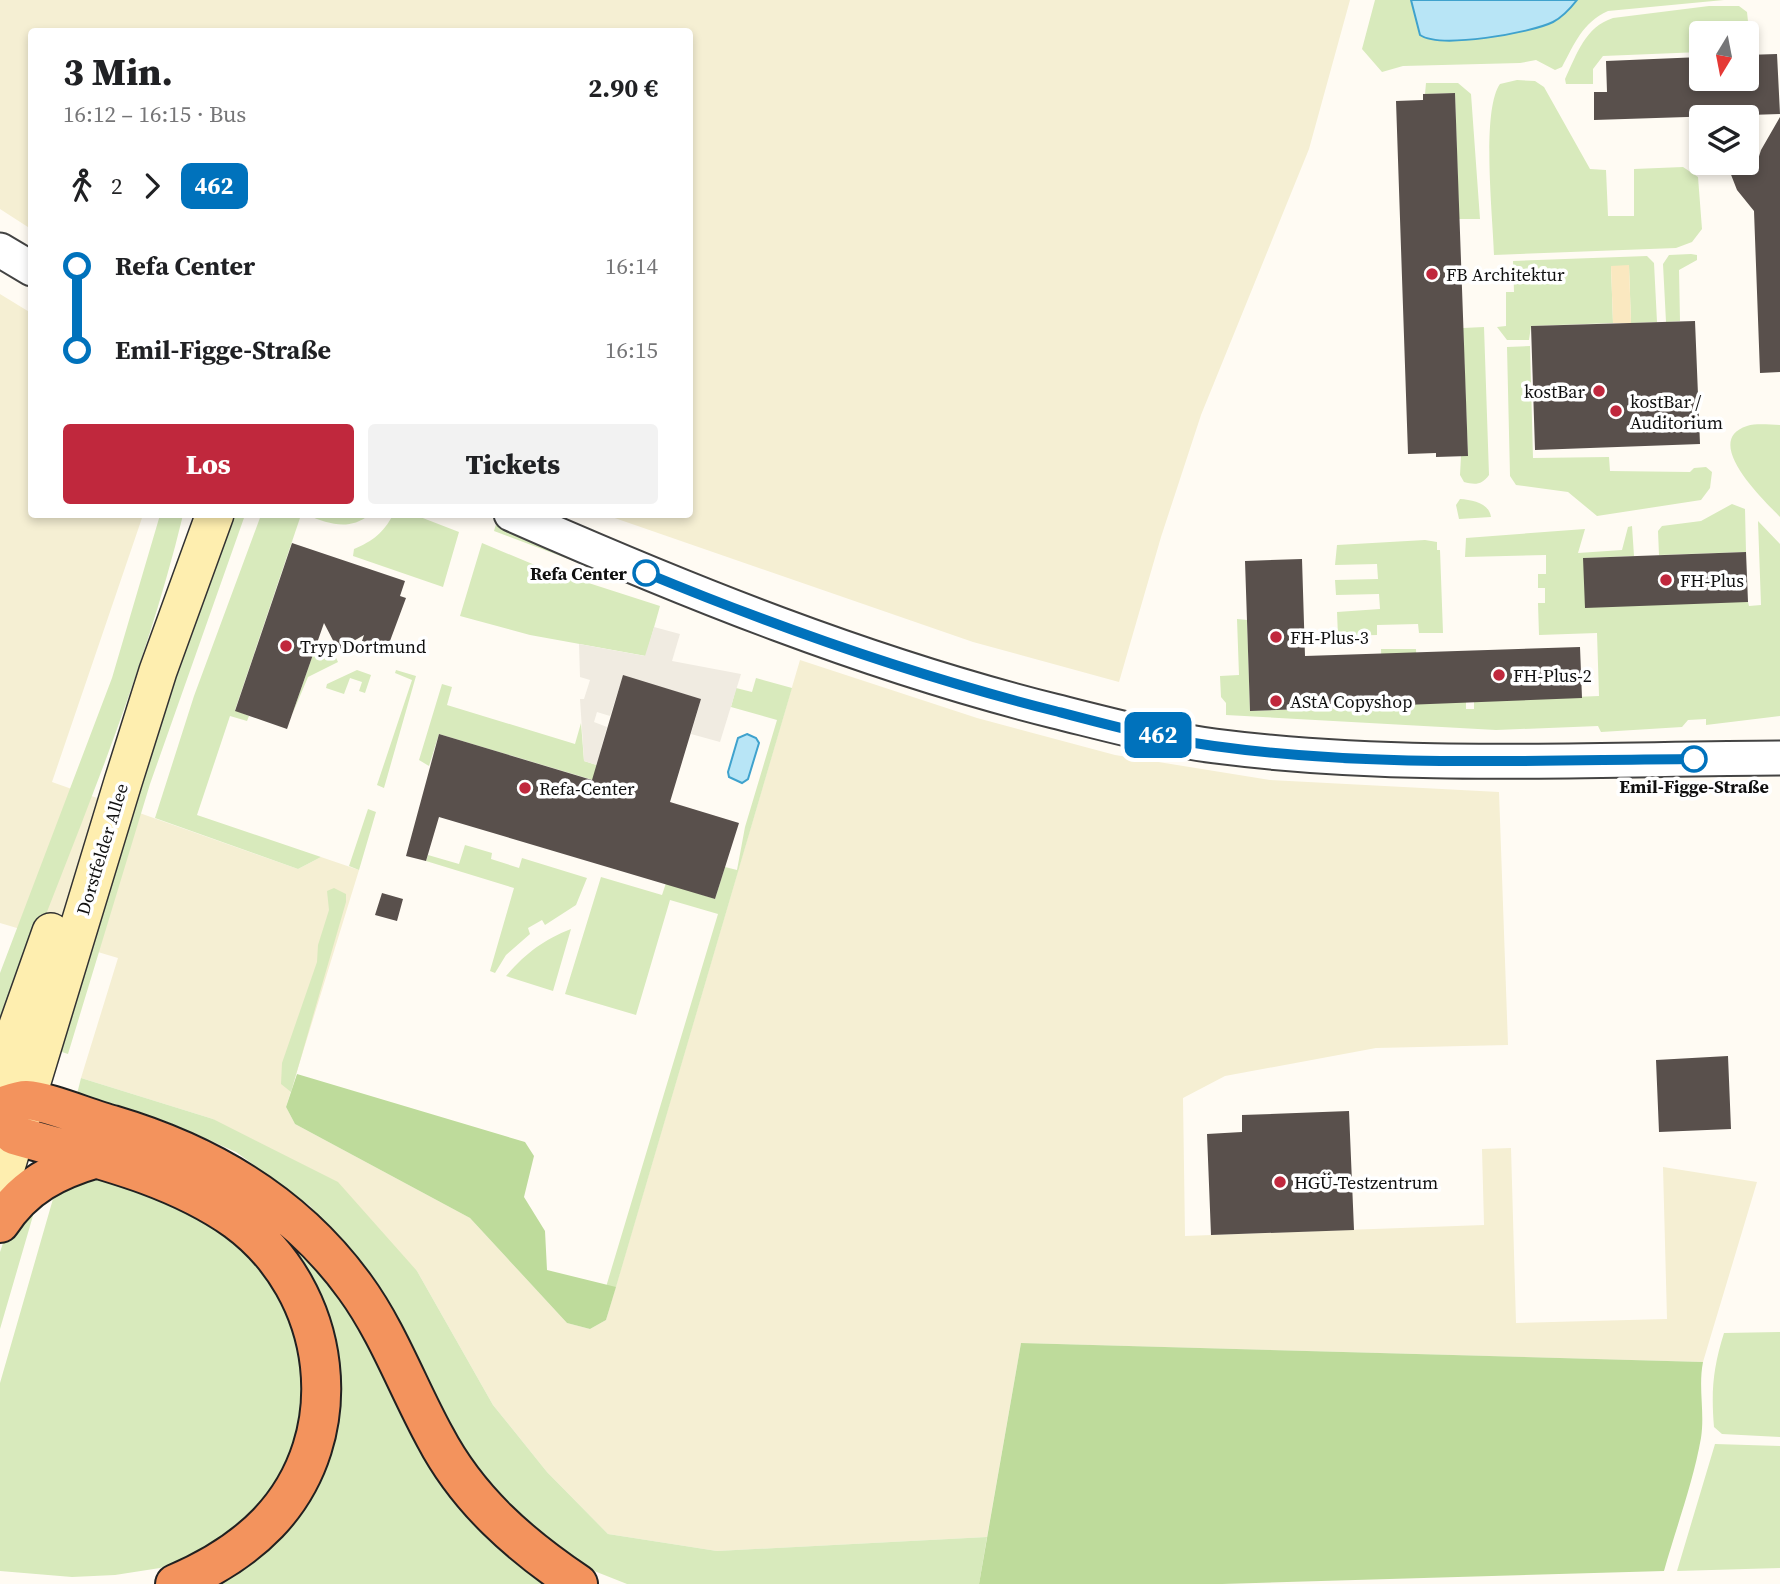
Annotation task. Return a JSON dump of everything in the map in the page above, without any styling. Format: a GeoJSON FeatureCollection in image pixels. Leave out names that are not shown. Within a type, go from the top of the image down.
{"type":"FeatureCollection","features":[{"type":"Feature","properties":{"kind":"highway"},"geometry":{"type":"LineString","coordinates":[[8,1108],[97,1158],[169,1183],[236,1221],[268,1250],[297,1287],[318,1342],[323,1373],[317,1431],[288,1497],[268,1524],[240,1547],[175,1584]]}},
{"type":"Feature","properties":{"kind":"highway"},"geometry":{"type":"LineString","coordinates":[[8,1108],[149,1136],[212,1164],[295,1218],[330,1254],[357,1289],[436,1440],[464,1482],[519,1541],[578,1584]]}},
{"type":"Feature","properties":{"kind":"highway"},"geometry":{"type":"LineString","coordinates":[[0,1223],[27,1189],[69,1166],[97,1158]]}},
{"type":"Feature","properties":{"kind":"main road","name":"Dorstfelder Allee"},"geometry":{"type":"LineString","coordinates":[[0,1187],[8,1108],[190,518]]}},
{"type":"Feature","properties":{"kind":"main road","name":"Dorstfelder Allee"},"geometry":{"type":"LineString","coordinates":[[8,1108],[158,671],[214,518]]}},
{"type":"Feature","properties":{"kind":"street"},"geometry":{"type":"LineString","coordinates":[[0,250],[28,266]]}},
{"type":"Feature","properties":{"kind":"street"},"geometry":{"type":"LineString","coordinates":[[519,518],[682,588],[862,654],[1014,701],[1213,746],[1325,757],[1510,762],[1780,758]]}},
{"type":"Feature","properties":{"kind":"shaded area"},"geometry":{"type":"Polygon","coordinates":[[[0,0],[1350,0],[1309,149],[1201,415],[1161,537],[1119,682],[973,642],[615,518],[693,518],[693,28],[28,28],[28,227],[0,209],[0,0]]]}},
{"type":"Feature","properties":{"kind":"shaded area"},"geometry":{"type":"Polygon","coordinates":[[[0,294],[28,311],[28,518],[142,518],[52,782],[298,869],[321,857],[359,870],[286,1107],[295,1124],[470,1218],[567,1323],[590,1329],[606,1320],[800,660],[977,718],[1115,755],[1270,780],[1499,792],[1508,1045],[1376,1048],[1225,1076],[1183,1098],[1185,1236],[1484,1225],[1482,1149],[1511,1148],[1516,1323],[1667,1319],[1663,1167],[1757,1182],[1703,1362],[1021,1343],[987,1537],[717,1551],[608,1534],[547,1472],[493,1405],[417,1271],[213,1119],[81,1078],[118,958],[0,923],[0,294]]]}},
{"type":"Feature","properties":{"kind":"shaded area"},"geometry":{"type":"Polygon","coordinates":[[[654,627],[680,634],[672,661],[741,674],[720,742],[691,734],[701,699],[623,676],[610,716],[597,712],[594,722],[607,727],[601,748],[603,767],[584,761],[580,699],[584,699],[590,680],[580,677],[579,644],[645,656],[654,627]]]}},
{"type":"Feature","properties":{"kind":"green space"},"geometry":{"type":"Polygon","coordinates":[[[1375,0],[1724,0],[1608,11],[1585,28],[1562,67],[1555,70],[1536,60],[1520,63],[1403,66],[1382,72],[1362,49],[1375,0]]]}},
{"type":"Feature","properties":{"kind":"green space"},"geometry":{"type":"Polygon","coordinates":[[[1709,6],[1739,6],[1747,12],[1748,21],[1689,21],[1689,52],[1603,56],[1593,69],[1593,84],[1566,84],[1565,79],[1583,42],[1595,28],[1613,18],[1709,6]]]}},
{"type":"Feature","properties":{"kind":"green space"},"geometry":{"type":"Polygon","coordinates":[[[1517,80],[1535,81],[1544,87],[1590,169],[1606,170],[1608,216],[1634,216],[1634,169],[1683,167],[1689,171],[1689,175],[1698,177],[1702,229],[1692,242],[1676,248],[1494,255],[1489,140],[1494,98],[1500,84],[1517,80]]]}},
{"type":"Feature","properties":{"kind":"green space"},"geometry":{"type":"Polygon","coordinates":[[[1426,83],[1458,83],[1471,94],[1480,219],[1459,219],[1455,93],[1425,94],[1426,83]]]}},
{"type":"Feature","properties":{"kind":"green space"},"geometry":{"type":"Polygon","coordinates":[[[1669,255],[1697,255],[1697,260],[1679,270],[1680,321],[1666,322],[1663,264],[1669,255]]]}},
{"type":"Feature","properties":{"kind":"green space"},"geometry":{"type":"Polygon","coordinates":[[[1647,256],[1654,263],[1657,322],[1631,323],[1629,266],[1611,266],[1613,323],[1531,326],[1529,340],[1507,340],[1497,327],[1506,326],[1506,292],[1514,292],[1513,261],[1647,256]]]}},
{"type":"Feature","properties":{"kind":"green space"},"geometry":{"type":"Polygon","coordinates":[[[1484,327],[1489,475],[1481,482],[1472,484],[1464,482],[1460,475],[1461,456],[1468,456],[1463,328],[1484,327]]]}},
{"type":"Feature","properties":{"kind":"green space"},"geometry":{"type":"Polygon","coordinates":[[[1530,346],[1533,458],[1609,457],[1610,471],[1690,472],[1694,468],[1706,467],[1712,472],[1710,488],[1701,500],[1597,516],[1568,492],[1516,485],[1510,476],[1507,347],[1530,346]]]}},
{"type":"Feature","properties":{"kind":"green space"},"geometry":{"type":"Polygon","coordinates":[[[1780,425],[1780,517],[1741,472],[1730,444],[1734,434],[1747,426],[1780,425]]]}},
{"type":"Feature","properties":{"kind":"green space"},"geometry":{"type":"Polygon","coordinates":[[[1460,499],[1484,505],[1491,517],[1459,519],[1456,505],[1460,499]]]}},
{"type":"Feature","properties":{"kind":"green space"},"geometry":{"type":"Polygon","coordinates":[[[1732,504],[1745,509],[1746,552],[1659,555],[1658,531],[1662,526],[1701,521],[1732,504]]]}},
{"type":"Feature","properties":{"kind":"green space"},"geometry":{"type":"Polygon","coordinates":[[[159,518],[182,518],[123,712],[0,1034],[0,973],[112,678],[159,518]]]}},
{"type":"Feature","properties":{"kind":"green space"},"geometry":{"type":"Polygon","coordinates":[[[222,518],[244,518],[150,784],[68,1054],[53,1049],[222,518]]]}},
{"type":"Feature","properties":{"kind":"green space"},"geometry":{"type":"Polygon","coordinates":[[[260,518],[300,518],[235,710],[249,716],[247,721],[230,716],[197,815],[321,857],[298,869],[155,818],[194,696],[260,518]]]}},
{"type":"Feature","properties":{"kind":"green space"},"geometry":{"type":"Polygon","coordinates":[[[316,518],[364,518],[354,523],[331,523],[316,518]]]}},
{"type":"Feature","properties":{"kind":"green space"},"geometry":{"type":"Polygon","coordinates":[[[391,518],[423,518],[459,532],[443,587],[353,556],[354,549],[377,536],[391,518]]]}},
{"type":"Feature","properties":{"kind":"green space"},"geometry":{"type":"Polygon","coordinates":[[[1758,521],[1780,544],[1780,716],[1706,725],[1706,719],[1688,720],[1682,727],[1601,732],[1598,726],[1496,730],[1226,715],[1226,703],[1221,697],[1220,676],[1239,675],[1237,619],[1247,620],[1250,711],[1383,706],[1381,649],[1416,649],[1418,703],[1466,701],[1466,709],[1474,709],[1474,701],[1599,696],[1597,633],[1539,635],[1538,603],[1545,603],[1545,588],[1538,588],[1538,574],[1546,574],[1546,555],[1465,557],[1466,538],[1585,529],[1578,553],[1622,550],[1628,527],[1632,526],[1634,556],[1583,558],[1748,602],[1749,606],[1761,605],[1758,521]]]}},
{"type":"Feature","properties":{"kind":"green space"},"geometry":{"type":"Polygon","coordinates":[[[496,524],[580,559],[579,563],[494,531],[496,524]]]}},
{"type":"Feature","properties":{"kind":"green space"},"geometry":{"type":"Polygon","coordinates":[[[1425,540],[1437,542],[1437,550],[1440,550],[1443,633],[1419,633],[1418,624],[1377,625],[1377,635],[1338,636],[1337,612],[1380,609],[1379,594],[1336,595],[1335,580],[1378,579],[1377,564],[1335,565],[1337,545],[1425,540]]]}},
{"type":"Feature","properties":{"kind":"green space"},"geometry":{"type":"Polygon","coordinates":[[[482,543],[542,568],[660,606],[646,656],[530,635],[460,616],[482,543]]]}},
{"type":"Feature","properties":{"kind":"green space"},"geometry":{"type":"Polygon","coordinates":[[[331,647],[338,662],[308,677],[292,715],[312,657],[331,647]]]}},
{"type":"Feature","properties":{"kind":"green space"},"geometry":{"type":"Polygon","coordinates":[[[357,670],[371,675],[365,693],[359,691],[362,682],[350,678],[344,694],[326,688],[327,684],[357,670]]]}},
{"type":"Feature","properties":{"kind":"green space"},"geometry":{"type":"Polygon","coordinates":[[[396,670],[416,676],[384,788],[377,785],[412,680],[395,673],[396,670]]]}},
{"type":"Feature","properties":{"kind":"green space"},"geometry":{"type":"Polygon","coordinates":[[[756,678],[792,688],[616,1287],[606,1287],[718,914],[670,900],[636,1015],[565,994],[601,877],[662,895],[666,883],[715,899],[725,867],[737,870],[745,827],[777,720],[731,707],[736,688],[752,692],[756,678]]]}},
{"type":"Feature","properties":{"kind":"green space"},"geometry":{"type":"Polygon","coordinates":[[[442,684],[452,687],[447,705],[575,744],[581,723],[584,761],[603,767],[593,780],[439,734],[429,766],[419,760],[442,684]]]}},
{"type":"Feature","properties":{"kind":"green space"},"geometry":{"type":"Polygon","coordinates":[[[368,809],[376,812],[359,870],[349,866],[368,809]]]}},
{"type":"Feature","properties":{"kind":"green space"},"geometry":{"type":"Polygon","coordinates":[[[465,845],[492,853],[491,859],[519,868],[522,858],[587,878],[576,905],[545,925],[542,920],[528,928],[530,934],[506,955],[495,973],[490,971],[514,888],[426,861],[428,855],[459,864],[465,845]]]}},
{"type":"Feature","properties":{"kind":"green space"},"geometry":{"type":"Polygon","coordinates":[[[334,888],[346,894],[346,902],[291,1092],[281,1084],[282,1063],[317,962],[318,945],[329,910],[327,891],[334,888]]]}},
{"type":"Feature","properties":{"kind":"green space"},"geometry":{"type":"Polygon","coordinates":[[[571,929],[553,991],[506,976],[536,948],[571,929]]]}},
{"type":"Feature","properties":{"kind":"green space"},"geometry":{"type":"Polygon","coordinates":[[[297,1074],[525,1142],[534,1156],[524,1197],[545,1231],[547,1270],[616,1287],[606,1320],[590,1329],[567,1323],[470,1218],[295,1124],[286,1107],[297,1074]]]}},
{"type":"Feature","properties":{"kind":"green space"},"geometry":{"type":"Polygon","coordinates":[[[81,1078],[213,1119],[338,1182],[417,1271],[493,1405],[547,1472],[608,1534],[717,1551],[987,1537],[979,1584],[627,1584],[574,1563],[483,1488],[372,1282],[310,1206],[236,1152],[170,1123],[77,1094],[81,1078]]]}},
{"type":"Feature","properties":{"kind":"green space"},"geometry":{"type":"Polygon","coordinates":[[[110,1175],[136,1181],[253,1249],[298,1317],[308,1419],[277,1492],[209,1550],[160,1568],[115,1575],[72,1577],[0,1571],[0,1383],[57,1185],[110,1175]]]}},
{"type":"Feature","properties":{"kind":"green space"},"geometry":{"type":"Polygon","coordinates":[[[37,1202],[0,1329],[0,1252],[4,1240],[37,1202]]]}},
{"type":"Feature","properties":{"kind":"green space"},"geometry":{"type":"Polygon","coordinates":[[[293,1240],[321,1270],[565,1584],[187,1584],[330,1440],[284,1250],[293,1240]]]}},
{"type":"Feature","properties":{"kind":"green space"},"geometry":{"type":"Polygon","coordinates":[[[1780,1332],[1780,1437],[1722,1434],[1714,1427],[1713,1391],[1717,1357],[1724,1333],[1780,1332]]]}},
{"type":"Feature","properties":{"kind":"green space"},"geometry":{"type":"Polygon","coordinates":[[[1021,1343],[1703,1362],[1701,1438],[1689,1489],[1664,1571],[1222,1584],[979,1584],[1021,1343]]]}},
{"type":"Feature","properties":{"kind":"green space"},"geometry":{"type":"Polygon","coordinates":[[[1715,1444],[1780,1446],[1780,1568],[1677,1571],[1715,1444]]]}},
{"type":"Feature","properties":{"kind":"sand"},"geometry":{"type":"Polygon","coordinates":[[[1629,265],[1631,323],[1613,323],[1611,266],[1629,265]]]}},
{"type":"Feature","properties":{"kind":"water"},"geometry":{"type":"Polygon","coordinates":[[[1411,0],[1577,0],[1560,18],[1526,31],[1486,38],[1446,40],[1420,35],[1411,0]]]}},
{"type":"Feature","properties":{"kind":"water"},"geometry":{"type":"Polygon","coordinates":[[[747,734],[756,738],[759,743],[748,779],[742,783],[729,777],[728,772],[738,738],[747,734]]]}},
{"type":"Feature","properties":{"kind":"building"},"geometry":{"type":"Polygon","coordinates":[[[1777,54],[1780,114],[1759,115],[1759,105],[1689,105],[1689,117],[1594,120],[1594,92],[1607,92],[1606,61],[1689,58],[1689,91],[1759,91],[1759,55],[1777,54]]]}},
{"type":"Feature","properties":{"kind":"building","name":"FB Architektur"},"geometry":{"type":"Polygon","coordinates":[[[1455,93],[1468,456],[1436,457],[1436,453],[1408,454],[1396,101],[1423,100],[1423,94],[1455,93]]]}},
{"type":"Feature","properties":{"kind":"building"},"geometry":{"type":"Polygon","coordinates":[[[1780,117],[1780,372],[1760,373],[1754,211],[1737,190],[1731,175],[1759,175],[1761,150],[1780,117]]]}},
{"type":"Feature","properties":{"kind":"building","name":"kostBar / Auditorium"},"geometry":{"type":"Polygon","coordinates":[[[1695,321],[1700,444],[1535,450],[1531,326],[1695,321]]]}},
{"type":"Feature","properties":{"kind":"building","name":"Tryp Dortmund"},"geometry":{"type":"Polygon","coordinates":[[[292,543],[405,581],[400,596],[406,598],[387,649],[362,641],[364,635],[338,650],[324,623],[287,729],[235,711],[292,543]]]}},
{"type":"Feature","properties":{"kind":"building","name":"FH-Plus"},"geometry":{"type":"Polygon","coordinates":[[[1746,552],[1748,602],[1585,608],[1583,558],[1746,552]]]}},
{"type":"Feature","properties":{"kind":"building"},"geometry":{"type":"Polygon","coordinates":[[[1302,559],[1305,656],[1580,647],[1582,698],[1250,711],[1245,561],[1302,559]]]}},
{"type":"Feature","properties":{"kind":"building","name":"Refa-Center"},"geometry":{"type":"Polygon","coordinates":[[[623,675],[701,699],[670,802],[739,823],[715,899],[439,817],[426,861],[406,856],[439,734],[592,780],[623,675]]]}},
{"type":"Feature","properties":{"kind":"building"},"geometry":{"type":"Polygon","coordinates":[[[382,893],[403,899],[397,921],[375,915],[382,893]]]}},
{"type":"Feature","properties":{"kind":"building"},"geometry":{"type":"Polygon","coordinates":[[[1728,1056],[1731,1129],[1659,1132],[1656,1060],[1728,1056]]]}},
{"type":"Feature","properties":{"kind":"building","name":"HGÜ-Testzentrum"},"geometry":{"type":"Polygon","coordinates":[[[1349,1111],[1354,1230],[1211,1235],[1207,1134],[1242,1132],[1242,1115],[1349,1111]]]}},
{"type":"Feature","properties":{"kind":"bus line","name":"462"},"geometry":{"type":"LineString","coordinates":[[646,573],[777,624],[917,673],[1127,730],[1213,746],[1325,757],[1510,762],[1694,759]]}},
{"type":"Feature","properties":{"kind":"place","name":"FB Architektur"},"geometry":{"type":"Point","coordinates":[1432,274]}},
{"type":"Feature","properties":{"kind":"place","name":"kostBar"},"geometry":{"type":"Point","coordinates":[1599,391]}},
{"type":"Feature","properties":{"kind":"place","name":"kostBar / Auditorium"},"geometry":{"type":"Point","coordinates":[1616,411]}},
{"type":"Feature","properties":{"kind":"place","name":"Refa Center"},"geometry":{"type":"Point","coordinates":[646,573]}},
{"type":"Feature","properties":{"kind":"place","name":"FH-Plus"},"geometry":{"type":"Point","coordinates":[1666,580]}},
{"type":"Feature","properties":{"kind":"place","name":"FH-Plus-3"},"geometry":{"type":"Point","coordinates":[1276,637]}},
{"type":"Feature","properties":{"kind":"place","name":"Tryp Dortmund"},"geometry":{"type":"Point","coordinates":[286,646]}},
{"type":"Feature","properties":{"kind":"place","name":"FH-Plus-2"},"geometry":{"type":"Point","coordinates":[1499,675]}},
{"type":"Feature","properties":{"kind":"place","name":"AStA Copyshop"},"geometry":{"type":"Point","coordinates":[1276,701]}},
{"type":"Feature","properties":{"kind":"place","name":"Emil-Figge-Straße"},"geometry":{"type":"Point","coordinates":[1694,759]}},
{"type":"Feature","properties":{"kind":"place","name":"Refa-Center"},"geometry":{"type":"Point","coordinates":[525,788]}},
{"type":"Feature","properties":{"kind":"place","name":"HGÜ-Testzentrum"},"geometry":{"type":"Point","coordinates":[1280,1182]}}]}
